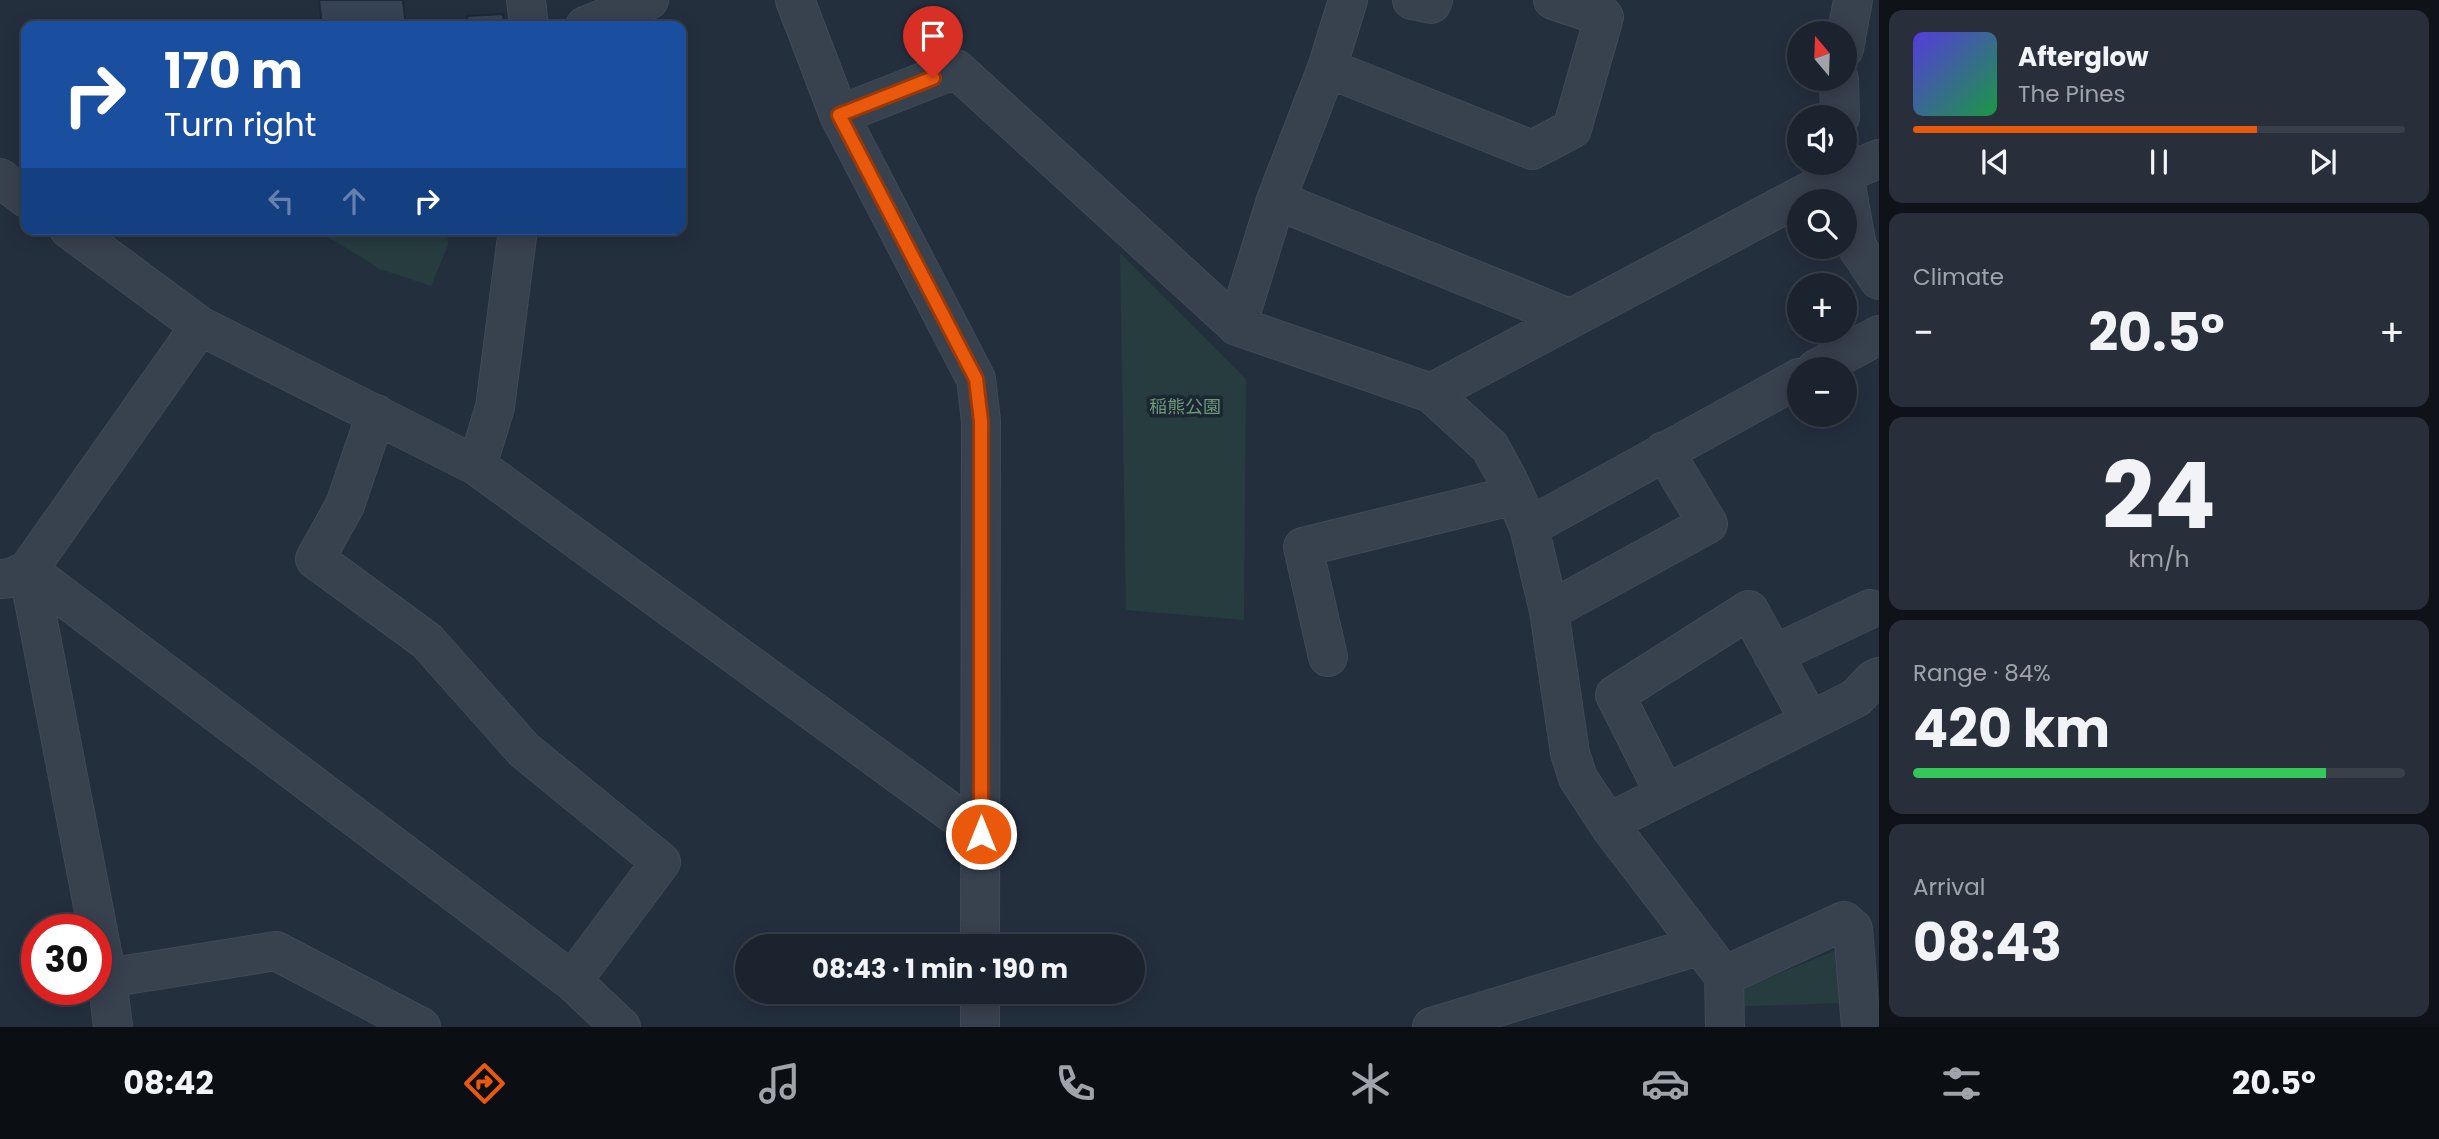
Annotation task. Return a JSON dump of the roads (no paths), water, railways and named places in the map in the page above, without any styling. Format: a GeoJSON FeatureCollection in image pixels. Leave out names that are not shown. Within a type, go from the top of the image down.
{"type":"FeatureCollection","features":[{"type":"Feature","properties":{"kind":"street"},"geometry":{"type":"LineString","coordinates":[[526,0],[528,21]]}},
{"type":"Feature","properties":{"kind":"street"},"geometry":{"type":"LineString","coordinates":[[597,21],[649,0]]}},
{"type":"Feature","properties":{"kind":"street"},"geometry":{"type":"LineString","coordinates":[[795,0],[839,115],[976,379],[981,421],[980,934]]}},
{"type":"Feature","properties":{"kind":"street"},"geometry":{"type":"LineString","coordinates":[[1237,326],[1276,200],[1327,68],[1348,0]]}},
{"type":"Feature","properties":{"kind":"street"},"geometry":{"type":"LineString","coordinates":[[1412,0],[1431,4],[1433,0]]}},
{"type":"Feature","properties":{"kind":"street"},"geometry":{"type":"LineString","coordinates":[[1327,68],[1532,150],[1572,130],[1604,17],[1553,0]]}},
{"type":"Feature","properties":{"kind":"street"},"geometry":{"type":"LineString","coordinates":[[1849,21],[1853,0]]}},
{"type":"Feature","properties":{"kind":"street"},"geometry":{"type":"LineString","coordinates":[[839,115],[957,69],[1237,326],[1431,393],[1490,447],[1522,511],[1549,611],[1570,753],[1578,778],[1608,823],[1724,976],[1725,1027]]}},
{"type":"Feature","properties":{"kind":"street"},"geometry":{"type":"LineString","coordinates":[[1857,164],[1879,159]]}},
{"type":"Feature","properties":{"kind":"street"},"geometry":{"type":"LineString","coordinates":[[1431,393],[1829,175]]}},
{"type":"Feature","properties":{"kind":"street"},"geometry":{"type":"LineString","coordinates":[[1843,175],[1857,247],[1879,280]]}},
{"type":"Feature","properties":{"kind":"street"},"geometry":{"type":"LineString","coordinates":[[0,178],[21,194]]}},
{"type":"Feature","properties":{"kind":"street"},"geometry":{"type":"LineString","coordinates":[[1276,200],[1569,318]]}},
{"type":"Feature","properties":{"kind":"street"},"geometry":{"type":"LineString","coordinates":[[77,235],[200,326],[477,466],[981,834]]}},
{"type":"Feature","properties":{"kind":"street"},"geometry":{"type":"LineString","coordinates":[[477,466],[495,407],[517,235]]}},
{"type":"Feature","properties":{"kind":"street"},"geometry":{"type":"LineString","coordinates":[[92,914],[14,575],[200,326]]}},
{"type":"Feature","properties":{"kind":"street"},"geometry":{"type":"LineString","coordinates":[[1838,357],[1879,335]]}},
{"type":"Feature","properties":{"kind":"street"},"geometry":{"type":"LineString","coordinates":[[1328,657],[1303,547],[1522,511],[1664,451],[1787,385]]}},
{"type":"Feature","properties":{"kind":"street"},"geometry":{"type":"LineString","coordinates":[[376,415],[345,505],[315,559],[427,641],[524,750],[661,862],[572,981]]}},
{"type":"Feature","properties":{"kind":"street"},"geometry":{"type":"LineString","coordinates":[[1549,611],[1708,524],[1664,451]]}},
{"type":"Feature","properties":{"kind":"street"},"geometry":{"type":"LineString","coordinates":[[14,575],[572,981],[621,1027]]}},
{"type":"Feature","properties":{"kind":"street"},"geometry":{"type":"LineString","coordinates":[[1773,654],[1870,609]]}},
{"type":"Feature","properties":{"kind":"street"},"geometry":{"type":"LineString","coordinates":[[1665,794],[1615,695],[1749,610],[1810,721]]}},
{"type":"Feature","properties":{"kind":"street"},"geometry":{"type":"LineString","coordinates":[[1608,823],[1856,698],[1879,677]]}},
{"type":"Feature","properties":{"kind":"street"},"geometry":{"type":"LineString","coordinates":[[1724,976],[1844,921],[1853,929],[1861,1027]]}},
{"type":"Feature","properties":{"kind":"street"},"geometry":{"type":"LineString","coordinates":[[1432,1027],[1700,946]]}},
{"type":"Feature","properties":{"kind":"street"},"geometry":{"type":"LineString","coordinates":[[112,977],[276,951],[421,1027]]}},
{"type":"Feature","properties":{"kind":"street"},"geometry":{"type":"LineString","coordinates":[[980,1004],[980,1027]]}},
{"type":"Feature","properties":{"kind":"street"},"geometry":{"type":"LineString","coordinates":[[110,1005],[113,1027]]}},
{"type":"Feature","properties":{"kind":"park label","name":"稲熊公園"},"geometry":{"type":"Point","coordinates":[1185,407]}}]}
